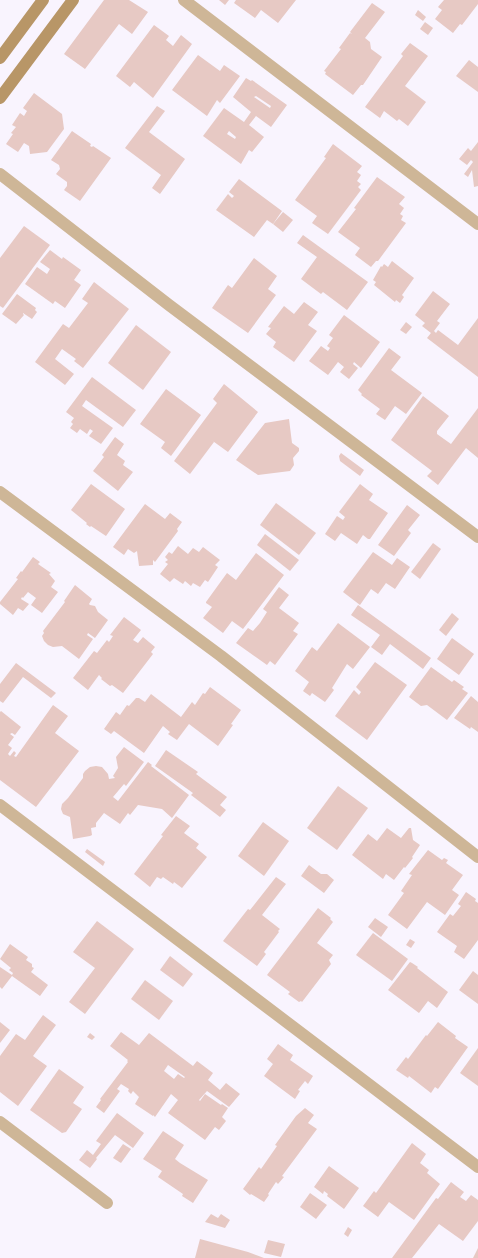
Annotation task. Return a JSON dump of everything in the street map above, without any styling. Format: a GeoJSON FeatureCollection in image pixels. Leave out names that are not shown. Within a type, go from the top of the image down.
{"type":"FeatureCollection","features":[{"type":"Feature","properties":{"kind":"street"},"geometry":{"type":"LineString","coordinates":[[0,58],[43,0]]}},
{"type":"Feature","properties":{"kind":"street"},"geometry":{"type":"LineString","coordinates":[[0,98],[73,0]]}},
{"type":"Feature","properties":{"kind":"street"},"geometry":{"type":"LineString","coordinates":[[184,0],[478,224]]}},
{"type":"Feature","properties":{"kind":"street"},"geometry":{"type":"LineString","coordinates":[[0,174],[175,309],[478,537]]}},
{"type":"Feature","properties":{"kind":"street"},"geometry":{"type":"LineString","coordinates":[[0,492],[221,656],[478,857]]}},
{"type":"Feature","properties":{"kind":"street"},"geometry":{"type":"LineString","coordinates":[[0,805],[478,1167]]}},
{"type":"Feature","properties":{"kind":"street"},"geometry":{"type":"LineString","coordinates":[[0,1122],[107,1203]]}},
{"type":"Feature","properties":{"kind":"building"},"geometry":{"type":"Polygon","coordinates":[[[104,0],[129,0],[148,12],[132,34],[119,24],[85,69],[64,54],[104,0]]]}},
{"type":"Feature","properties":{"kind":"building"},"geometry":{"type":"Polygon","coordinates":[[[219,0],[229,0],[225,5],[219,0]]]}},
{"type":"Feature","properties":{"kind":"building"},"geometry":{"type":"Polygon","coordinates":[[[236,0],[296,0],[278,23],[261,10],[255,18],[234,3],[236,0]]]}},
{"type":"Feature","properties":{"kind":"building"},"geometry":{"type":"Polygon","coordinates":[[[444,0],[478,0],[478,4],[462,25],[460,24],[453,33],[435,19],[442,10],[438,7],[444,0]]]}},
{"type":"Feature","properties":{"kind":"building"},"geometry":{"type":"Polygon","coordinates":[[[372,3],[385,12],[365,38],[370,42],[371,49],[382,57],[363,85],[361,85],[353,95],[325,74],[326,72],[324,71],[341,49],[339,48],[350,33],[352,34],[350,32],[372,3]]]}},
{"type":"Feature","properties":{"kind":"building"},"geometry":{"type":"Polygon","coordinates":[[[418,10],[426,17],[423,21],[415,15],[418,10]]]}},
{"type":"Feature","properties":{"kind":"building"},"geometry":{"type":"Polygon","coordinates":[[[425,22],[433,28],[428,35],[420,29],[425,22]]]}},
{"type":"Feature","properties":{"kind":"building"},"geometry":{"type":"Polygon","coordinates":[[[154,25],[169,36],[166,40],[173,46],[181,35],[192,44],[153,98],[134,82],[130,87],[116,76],[154,25]]]}},
{"type":"Feature","properties":{"kind":"building"},"geometry":{"type":"Polygon","coordinates":[[[410,43],[428,56],[405,86],[426,102],[408,126],[399,119],[397,121],[384,111],[380,118],[365,107],[403,56],[401,54],[410,43]]]}},
{"type":"Feature","properties":{"kind":"building"},"geometry":{"type":"Polygon","coordinates":[[[198,55],[220,71],[224,65],[240,76],[220,103],[217,100],[207,116],[172,90],[198,55]]]}},
{"type":"Feature","properties":{"kind":"building"},"geometry":{"type":"Polygon","coordinates":[[[469,60],[478,67],[478,92],[456,76],[469,60]]]}},
{"type":"Feature","properties":{"kind":"building"},"geometry":{"type":"Polygon","coordinates":[[[246,78],[251,81],[252,80],[287,105],[271,127],[256,116],[249,125],[264,137],[252,152],[249,150],[241,164],[203,136],[224,108],[244,122],[251,112],[233,97],[246,78]],[[256,96],[254,97],[270,108],[271,106],[256,96]],[[229,131],[227,134],[235,139],[236,137],[229,131]]]}},
{"type":"Feature","properties":{"kind":"building"},"geometry":{"type":"Polygon","coordinates":[[[34,93],[62,114],[64,129],[47,152],[30,154],[29,146],[24,143],[18,152],[6,144],[13,134],[11,133],[16,127],[12,125],[20,113],[24,116],[27,111],[23,108],[34,93]]]}},
{"type":"Feature","properties":{"kind":"building"},"geometry":{"type":"Polygon","coordinates":[[[157,106],[165,111],[149,132],[185,159],[160,194],[152,188],[161,175],[125,148],[157,106]]]}},
{"type":"Feature","properties":{"kind":"building"},"geometry":{"type":"Polygon","coordinates":[[[72,131],[91,144],[90,146],[93,146],[111,158],[80,201],[64,190],[67,186],[67,182],[56,174],[60,169],[59,165],[51,160],[72,131]]]}},
{"type":"Feature","properties":{"kind":"building"},"geometry":{"type":"Polygon","coordinates":[[[478,142],[478,186],[474,187],[472,170],[468,177],[464,174],[473,162],[471,160],[467,165],[459,159],[468,148],[471,151],[478,142]]]}},
{"type":"Feature","properties":{"kind":"building"},"geometry":{"type":"Polygon","coordinates":[[[333,144],[362,166],[357,172],[361,175],[357,181],[361,184],[358,187],[361,190],[328,234],[312,223],[317,216],[295,200],[326,158],[324,157],[333,144]]]}},
{"type":"Feature","properties":{"kind":"building"},"geometry":{"type":"Polygon","coordinates":[[[377,177],[405,197],[399,204],[404,208],[400,214],[403,216],[401,220],[406,223],[378,261],[376,261],[371,267],[355,255],[360,248],[338,232],[356,209],[354,208],[377,177]]]}},
{"type":"Feature","properties":{"kind":"building"},"geometry":{"type":"Polygon","coordinates":[[[239,179],[282,211],[273,224],[267,220],[254,237],[216,210],[228,194],[232,198],[234,196],[229,192],[239,179]]]}},
{"type":"Feature","properties":{"kind":"building"},"geometry":{"type":"Polygon","coordinates":[[[283,212],[293,220],[283,232],[273,224],[283,212]]]}},
{"type":"Feature","properties":{"kind":"building"},"geometry":{"type":"Polygon","coordinates":[[[24,226],[50,245],[3,308],[0,306],[0,258],[24,226]]]}},
{"type":"Feature","properties":{"kind":"building"},"geometry":{"type":"Polygon","coordinates":[[[303,235],[368,282],[347,310],[323,292],[321,294],[301,279],[317,257],[297,243],[303,235]]]}},
{"type":"Feature","properties":{"kind":"building"},"geometry":{"type":"Polygon","coordinates":[[[50,250],[81,270],[74,280],[81,285],[65,308],[55,301],[53,304],[25,284],[37,267],[47,274],[50,269],[40,262],[50,250]]]}},
{"type":"Feature","properties":{"kind":"building"},"geometry":{"type":"Polygon","coordinates":[[[254,258],[277,276],[268,289],[276,295],[248,333],[212,308],[228,285],[232,288],[254,258]]]}},
{"type":"Feature","properties":{"kind":"building"},"geometry":{"type":"Polygon","coordinates":[[[392,261],[414,278],[402,295],[404,297],[400,303],[396,300],[395,302],[374,285],[376,282],[373,280],[381,266],[382,267],[384,264],[388,267],[392,261]]]}},
{"type":"Feature","properties":{"kind":"building"},"geometry":{"type":"Polygon","coordinates":[[[94,282],[129,309],[83,368],[74,361],[76,359],[62,349],[55,359],[74,374],[65,385],[35,362],[63,324],[69,328],[88,303],[82,299],[94,282]]]}},
{"type":"Feature","properties":{"kind":"building"},"geometry":{"type":"Polygon","coordinates":[[[433,291],[450,304],[437,321],[440,323],[434,331],[436,333],[438,330],[458,345],[478,318],[478,377],[427,338],[431,333],[422,326],[425,323],[415,315],[433,291]]]}},
{"type":"Feature","properties":{"kind":"building"},"geometry":{"type":"Polygon","coordinates":[[[17,294],[36,308],[35,310],[37,312],[32,319],[23,313],[24,315],[16,324],[2,314],[17,294]]]}},
{"type":"Feature","properties":{"kind":"building"},"geometry":{"type":"Polygon","coordinates":[[[304,302],[318,312],[308,325],[317,331],[294,362],[273,347],[276,342],[266,334],[271,328],[268,327],[284,306],[294,314],[304,302]]]}},
{"type":"Feature","properties":{"kind":"building"},"geometry":{"type":"Polygon","coordinates":[[[344,315],[380,342],[361,368],[354,362],[353,364],[358,368],[349,379],[340,372],[344,367],[338,362],[328,375],[309,361],[321,346],[328,351],[330,348],[327,346],[333,338],[329,335],[344,315]]]}},
{"type":"Feature","properties":{"kind":"building"},"geometry":{"type":"Polygon","coordinates":[[[406,322],[412,327],[406,334],[400,330],[406,322]]]}},
{"type":"Feature","properties":{"kind":"building"},"geometry":{"type":"Polygon","coordinates":[[[136,325],[171,352],[143,390],[108,363],[136,325]]]}},
{"type":"Feature","properties":{"kind":"building"},"geometry":{"type":"Polygon","coordinates":[[[389,348],[401,357],[391,370],[422,393],[406,414],[395,406],[385,420],[376,414],[380,409],[361,395],[362,394],[358,390],[389,348]]]}},
{"type":"Feature","properties":{"kind":"building"},"geometry":{"type":"Polygon","coordinates":[[[92,377],[136,410],[123,427],[86,400],[82,406],[113,428],[101,444],[89,436],[93,431],[90,429],[87,434],[80,429],[77,433],[70,428],[73,424],[71,422],[74,418],[66,412],[92,377]]]}},
{"type":"Feature","properties":{"kind":"building"},"geometry":{"type":"Polygon","coordinates":[[[224,384],[258,412],[228,452],[210,439],[214,442],[190,474],[174,461],[217,403],[213,399],[224,384]]]}},
{"type":"Feature","properties":{"kind":"building"},"geometry":{"type":"Polygon","coordinates":[[[166,389],[201,415],[171,456],[161,448],[165,442],[140,424],[166,389]]]}},
{"type":"Feature","properties":{"kind":"building"},"geometry":{"type":"Polygon","coordinates":[[[423,396],[449,416],[437,431],[437,434],[451,444],[478,408],[478,458],[466,448],[438,485],[427,476],[432,471],[391,440],[423,396]]]}},
{"type":"Feature","properties":{"kind":"building"},"geometry":{"type":"Polygon","coordinates":[[[289,419],[292,443],[299,448],[299,451],[293,458],[294,465],[290,471],[258,475],[236,460],[265,423],[289,419]]]}},
{"type":"Feature","properties":{"kind":"building"},"geometry":{"type":"Polygon","coordinates":[[[115,437],[124,444],[117,455],[125,461],[123,465],[133,472],[118,491],[93,471],[104,457],[102,455],[115,437]]]}},
{"type":"Feature","properties":{"kind":"building"},"geometry":{"type":"Polygon","coordinates":[[[341,453],[364,470],[360,476],[340,461],[339,456],[341,453]]]}},
{"type":"Feature","properties":{"kind":"building"},"geometry":{"type":"Polygon","coordinates":[[[91,484],[125,509],[106,536],[91,526],[90,527],[71,510],[91,484]]]}},
{"type":"Feature","properties":{"kind":"building"},"geometry":{"type":"Polygon","coordinates":[[[360,484],[373,494],[369,500],[388,513],[370,539],[363,535],[357,544],[341,533],[335,541],[325,534],[337,516],[343,520],[345,517],[339,512],[360,484]]]}},
{"type":"Feature","properties":{"kind":"building"},"geometry":{"type":"Polygon","coordinates":[[[276,503],[316,533],[299,555],[260,525],[276,503]]]}},
{"type":"Feature","properties":{"kind":"building"},"geometry":{"type":"Polygon","coordinates":[[[145,504],[165,519],[170,513],[182,522],[177,529],[178,531],[155,562],[153,560],[153,565],[139,566],[137,551],[134,553],[128,549],[124,555],[113,547],[145,504]]]}},
{"type":"Feature","properties":{"kind":"building"},"geometry":{"type":"Polygon","coordinates":[[[407,505],[420,515],[408,530],[411,533],[394,556],[378,545],[407,505]]]}},
{"type":"Feature","properties":{"kind":"building"},"geometry":{"type":"Polygon","coordinates":[[[265,534],[299,560],[290,571],[257,545],[265,534]]]}},
{"type":"Feature","properties":{"kind":"building"},"geometry":{"type":"Polygon","coordinates":[[[433,543],[441,549],[420,579],[411,572],[433,543]]]}},
{"type":"Feature","properties":{"kind":"building"},"geometry":{"type":"Polygon","coordinates":[[[178,546],[188,554],[193,548],[199,552],[203,547],[220,560],[215,565],[218,567],[208,582],[205,580],[200,587],[193,583],[191,586],[185,581],[183,584],[174,578],[170,582],[160,574],[168,564],[165,562],[168,560],[165,557],[169,552],[172,554],[178,546]]]}},
{"type":"Feature","properties":{"kind":"building"},"geometry":{"type":"Polygon","coordinates":[[[373,552],[392,565],[397,558],[410,567],[395,589],[386,583],[378,594],[371,589],[360,605],[343,592],[373,552]]]}},
{"type":"Feature","properties":{"kind":"building"},"geometry":{"type":"Polygon","coordinates":[[[256,553],[284,575],[243,629],[232,621],[223,633],[203,618],[212,607],[206,602],[227,573],[236,580],[256,553]]]}},
{"type":"Feature","properties":{"kind":"building"},"geometry":{"type":"Polygon","coordinates":[[[33,557],[40,562],[38,564],[51,573],[49,574],[55,581],[51,587],[58,592],[42,613],[31,605],[36,598],[28,592],[21,599],[29,604],[23,611],[18,608],[13,615],[0,604],[0,602],[18,579],[16,578],[21,571],[22,572],[33,557]]]}},
{"type":"Feature","properties":{"kind":"building"},"geometry":{"type":"Polygon","coordinates":[[[75,585],[92,599],[89,604],[95,606],[98,612],[108,620],[95,638],[88,633],[87,635],[93,639],[79,659],[62,646],[53,647],[48,645],[42,636],[44,633],[43,631],[65,602],[64,601],[75,585]]]}},
{"type":"Feature","properties":{"kind":"building"},"geometry":{"type":"Polygon","coordinates":[[[279,587],[289,595],[279,608],[299,623],[293,631],[298,634],[275,665],[270,661],[267,665],[236,643],[248,628],[253,631],[260,623],[267,612],[263,609],[279,587]]]}},
{"type":"Feature","properties":{"kind":"building"},"geometry":{"type":"Polygon","coordinates":[[[358,605],[431,658],[423,669],[390,644],[382,655],[371,647],[380,635],[351,615],[358,605]]]}},
{"type":"Feature","properties":{"kind":"building"},"geometry":{"type":"Polygon","coordinates":[[[452,613],[459,619],[446,636],[439,630],[452,613]]]}},
{"type":"Feature","properties":{"kind":"building"},"geometry":{"type":"Polygon","coordinates":[[[124,617],[141,630],[133,640],[138,643],[143,637],[155,647],[151,652],[153,654],[123,693],[112,685],[110,686],[101,679],[102,678],[99,675],[88,690],[73,678],[94,651],[97,653],[107,640],[109,642],[113,636],[110,635],[124,617]]]}},
{"type":"Feature","properties":{"kind":"building"},"geometry":{"type":"Polygon","coordinates":[[[338,623],[370,647],[353,669],[347,664],[332,688],[334,690],[325,702],[312,693],[310,696],[303,691],[309,682],[295,671],[312,647],[317,651],[338,623]]]}},
{"type":"Feature","properties":{"kind":"building"},"geometry":{"type":"Polygon","coordinates":[[[452,638],[474,654],[459,675],[437,659],[452,638]]]}},
{"type":"Feature","properties":{"kind":"building"},"geometry":{"type":"Polygon","coordinates":[[[375,662],[407,685],[367,740],[335,716],[354,690],[359,695],[361,692],[356,687],[375,662]]]}},
{"type":"Feature","properties":{"kind":"building"},"geometry":{"type":"Polygon","coordinates":[[[16,663],[56,693],[51,698],[23,677],[3,703],[0,701],[0,684],[16,663]]]}},
{"type":"Feature","properties":{"kind":"building"},"geometry":{"type":"Polygon","coordinates":[[[431,667],[452,682],[454,680],[464,687],[462,689],[468,693],[447,720],[427,705],[421,706],[409,697],[431,667]]]}},
{"type":"Feature","properties":{"kind":"building"},"geometry":{"type":"Polygon","coordinates":[[[210,687],[241,710],[231,724],[233,725],[218,746],[189,724],[177,740],[168,734],[170,732],[163,726],[144,753],[114,731],[111,734],[104,729],[116,712],[120,715],[127,705],[129,706],[136,698],[139,698],[145,702],[151,694],[181,717],[192,702],[195,705],[203,693],[205,694],[210,687]]]}},
{"type":"Feature","properties":{"kind":"building"},"geometry":{"type":"Polygon","coordinates":[[[471,696],[478,702],[478,732],[471,727],[470,729],[454,718],[471,696]]]}},
{"type":"Feature","properties":{"kind":"building"},"geometry":{"type":"Polygon","coordinates":[[[53,705],[68,716],[55,733],[79,751],[36,807],[0,780],[0,712],[1,711],[21,727],[15,735],[12,733],[10,734],[14,737],[8,745],[12,748],[8,754],[10,756],[14,751],[16,753],[14,756],[16,757],[53,705]]]}},
{"type":"Feature","properties":{"kind":"building"},"geometry":{"type":"Polygon","coordinates":[[[124,747],[144,762],[126,786],[124,784],[113,797],[118,801],[148,762],[152,765],[151,766],[189,795],[172,818],[162,809],[138,805],[130,815],[128,813],[120,824],[104,813],[96,823],[96,827],[91,828],[92,835],[73,839],[70,817],[63,814],[61,809],[62,804],[83,778],[85,771],[90,767],[102,767],[108,774],[109,779],[115,778],[113,776],[118,768],[116,757],[124,747]]]}},
{"type":"Feature","properties":{"kind":"building"},"geometry":{"type":"Polygon","coordinates":[[[166,750],[198,772],[196,774],[227,797],[220,805],[226,810],[220,817],[191,795],[193,793],[155,766],[166,750]]]}},
{"type":"Feature","properties":{"kind":"building"},"geometry":{"type":"Polygon","coordinates":[[[338,786],[368,808],[337,850],[307,828],[338,786]]]}},
{"type":"Feature","properties":{"kind":"building"},"geometry":{"type":"Polygon","coordinates":[[[176,816],[190,826],[184,833],[199,844],[196,848],[207,857],[182,888],[163,877],[161,879],[157,877],[150,887],[134,874],[163,836],[161,835],[176,816]]]}},
{"type":"Feature","properties":{"kind":"building"},"geometry":{"type":"Polygon","coordinates":[[[263,822],[289,841],[264,876],[238,856],[263,822]]]}},
{"type":"Feature","properties":{"kind":"building"},"geometry":{"type":"Polygon","coordinates":[[[387,828],[401,838],[409,828],[411,828],[413,840],[420,845],[412,857],[413,858],[394,880],[386,874],[383,879],[352,855],[368,834],[377,841],[387,828]]]}},
{"type":"Feature","properties":{"kind":"building"},"geometry":{"type":"Polygon","coordinates":[[[87,849],[105,862],[103,866],[85,852],[87,849]]]}},
{"type":"Feature","properties":{"kind":"building"},"geometry":{"type":"Polygon","coordinates":[[[428,850],[442,860],[444,858],[448,860],[446,863],[463,875],[452,890],[459,895],[445,915],[427,902],[407,929],[388,915],[404,893],[401,891],[412,875],[409,874],[428,850]]]}},
{"type":"Feature","properties":{"kind":"building"},"geometry":{"type":"Polygon","coordinates":[[[309,865],[321,874],[327,874],[334,880],[324,893],[301,876],[309,865]]]}},
{"type":"Feature","properties":{"kind":"building"},"geometry":{"type":"Polygon","coordinates":[[[276,877],[286,884],[262,915],[280,929],[264,952],[266,954],[257,966],[223,941],[276,877]]]}},
{"type":"Feature","properties":{"kind":"building"},"geometry":{"type":"Polygon","coordinates":[[[466,892],[476,899],[475,901],[478,903],[478,940],[464,959],[454,952],[457,946],[437,932],[450,914],[453,916],[461,906],[458,904],[466,892]]]}},
{"type":"Feature","properties":{"kind":"building"},"geometry":{"type":"Polygon","coordinates":[[[318,908],[331,918],[330,919],[333,922],[317,943],[333,955],[329,960],[331,964],[302,1002],[299,1002],[288,994],[290,992],[267,975],[318,908]]]}},
{"type":"Feature","properties":{"kind":"building"},"geometry":{"type":"Polygon","coordinates":[[[375,918],[388,927],[381,937],[368,927],[375,918]]]}},
{"type":"Feature","properties":{"kind":"building"},"geometry":{"type":"Polygon","coordinates":[[[97,921],[134,949],[85,1014],[69,1002],[95,968],[73,952],[97,921]]]}},
{"type":"Feature","properties":{"kind":"building"},"geometry":{"type":"Polygon","coordinates":[[[373,933],[408,959],[392,981],[356,955],[373,933]]]}},
{"type":"Feature","properties":{"kind":"building"},"geometry":{"type":"Polygon","coordinates":[[[410,939],[415,942],[411,948],[406,945],[410,939]]]}},
{"type":"Feature","properties":{"kind":"building"},"geometry":{"type":"Polygon","coordinates":[[[10,944],[28,957],[26,960],[32,964],[32,967],[34,968],[31,972],[48,985],[40,996],[12,976],[2,989],[0,987],[0,967],[12,975],[13,973],[9,970],[11,968],[0,959],[10,944]]]}},
{"type":"Feature","properties":{"kind":"building"},"geometry":{"type":"Polygon","coordinates":[[[170,956],[193,974],[183,987],[160,970],[170,956]]]}},
{"type":"Feature","properties":{"kind":"building"},"geometry":{"type":"Polygon","coordinates":[[[410,962],[448,992],[437,1008],[428,1001],[419,1013],[388,990],[410,962]]]}},
{"type":"Feature","properties":{"kind":"building"},"geometry":{"type":"Polygon","coordinates":[[[473,971],[478,975],[478,1004],[459,990],[473,971]]]}},
{"type":"Feature","properties":{"kind":"building"},"geometry":{"type":"Polygon","coordinates":[[[145,980],[173,1001],[159,1020],[131,999],[145,980]]]}},
{"type":"Feature","properties":{"kind":"building"},"geometry":{"type":"Polygon","coordinates":[[[43,1015],[56,1025],[33,1056],[47,1066],[18,1106],[0,1092],[0,1056],[16,1034],[25,1040],[43,1015]]]}},
{"type":"Feature","properties":{"kind":"building"},"geometry":{"type":"Polygon","coordinates":[[[0,1022],[10,1030],[0,1043],[0,1022]]]}},
{"type":"Feature","properties":{"kind":"building"},"geometry":{"type":"Polygon","coordinates":[[[438,1022],[456,1036],[455,1038],[468,1047],[438,1089],[435,1087],[431,1093],[409,1076],[408,1078],[396,1070],[406,1057],[408,1059],[438,1022]]]}},
{"type":"Feature","properties":{"kind":"building"},"geometry":{"type":"Polygon","coordinates":[[[121,1032],[139,1045],[149,1033],[193,1066],[197,1061],[213,1073],[208,1080],[220,1090],[226,1083],[240,1094],[229,1107],[207,1091],[199,1100],[200,1101],[205,1094],[228,1108],[222,1117],[226,1121],[219,1130],[215,1127],[205,1140],[168,1113],[178,1100],[171,1094],[155,1117],[135,1104],[139,1097],[133,1091],[131,1094],[128,1091],[129,1089],[121,1084],[117,1089],[120,1091],[104,1113],[96,1107],[101,1100],[100,1099],[128,1062],[128,1060],[110,1046],[121,1032]],[[168,1065],[164,1071],[174,1079],[178,1074],[184,1078],[185,1077],[168,1065]]]}},
{"type":"Feature","properties":{"kind":"building"},"geometry":{"type":"Polygon","coordinates":[[[90,1033],[95,1037],[92,1040],[87,1037],[90,1033]]]}},
{"type":"Feature","properties":{"kind":"building"},"geometry":{"type":"Polygon","coordinates":[[[278,1044],[293,1055],[290,1060],[313,1076],[308,1084],[305,1081],[298,1090],[300,1091],[295,1099],[264,1076],[273,1064],[267,1059],[278,1044]]]}},
{"type":"Feature","properties":{"kind":"building"},"geometry":{"type":"Polygon","coordinates":[[[478,1048],[478,1086],[460,1073],[478,1048]]]}},
{"type":"Feature","properties":{"kind":"building"},"geometry":{"type":"Polygon","coordinates":[[[59,1069],[84,1087],[73,1103],[82,1109],[66,1132],[62,1133],[30,1110],[59,1069]]]}},
{"type":"Feature","properties":{"kind":"building"},"geometry":{"type":"Polygon","coordinates":[[[305,1108],[314,1115],[308,1123],[317,1129],[282,1176],[284,1177],[278,1184],[276,1182],[264,1202],[251,1194],[250,1195],[243,1189],[259,1167],[261,1169],[277,1146],[275,1145],[296,1116],[305,1108]]]}},
{"type":"Feature","properties":{"kind":"building"},"geometry":{"type":"Polygon","coordinates":[[[117,1113],[144,1133],[133,1148],[115,1135],[96,1158],[97,1159],[90,1168],[79,1160],[87,1150],[93,1155],[101,1144],[96,1141],[117,1113]]]}},
{"type":"Feature","properties":{"kind":"building"},"geometry":{"type":"Polygon","coordinates":[[[163,1131],[184,1145],[175,1159],[208,1180],[193,1203],[182,1196],[183,1194],[158,1177],[162,1171],[143,1159],[163,1131]]]}},
{"type":"Feature","properties":{"kind":"building"},"geometry":{"type":"Polygon","coordinates":[[[412,1143],[426,1154],[420,1163],[429,1170],[427,1173],[440,1184],[414,1220],[389,1202],[378,1217],[363,1206],[374,1191],[376,1193],[412,1143]]]}},
{"type":"Feature","properties":{"kind":"building"},"geometry":{"type":"Polygon","coordinates":[[[123,1144],[131,1149],[121,1163],[113,1158],[123,1144]]]}},
{"type":"Feature","properties":{"kind":"building"},"geometry":{"type":"Polygon","coordinates":[[[329,1166],[359,1188],[344,1209],[327,1196],[328,1194],[324,1191],[323,1194],[314,1187],[329,1166]]]}},
{"type":"Feature","properties":{"kind":"building"},"geometry":{"type":"Polygon","coordinates":[[[451,1182],[464,1192],[460,1197],[466,1201],[471,1195],[478,1200],[478,1221],[463,1241],[439,1224],[412,1258],[392,1258],[436,1198],[438,1199],[451,1182]]]}},
{"type":"Feature","properties":{"kind":"building"},"geometry":{"type":"Polygon","coordinates":[[[310,1193],[327,1205],[316,1219],[300,1207],[310,1193]]]}},
{"type":"Feature","properties":{"kind":"building"},"geometry":{"type":"Polygon","coordinates":[[[211,1214],[218,1218],[221,1214],[230,1220],[225,1228],[205,1222],[211,1214]]]}},
{"type":"Feature","properties":{"kind":"building"},"geometry":{"type":"Polygon","coordinates":[[[348,1227],[352,1230],[348,1237],[344,1234],[348,1227]]]}},
{"type":"Feature","properties":{"kind":"building"},"geometry":{"type":"Polygon","coordinates":[[[200,1239],[248,1252],[264,1258],[195,1258],[200,1239]]]}},
{"type":"Feature","properties":{"kind":"building"},"geometry":{"type":"Polygon","coordinates":[[[268,1240],[285,1244],[281,1257],[264,1253],[268,1240]]]}},
{"type":"Feature","properties":{"kind":"building"},"geometry":{"type":"Polygon","coordinates":[[[478,1248],[478,1258],[473,1258],[478,1248]]]}}]}
